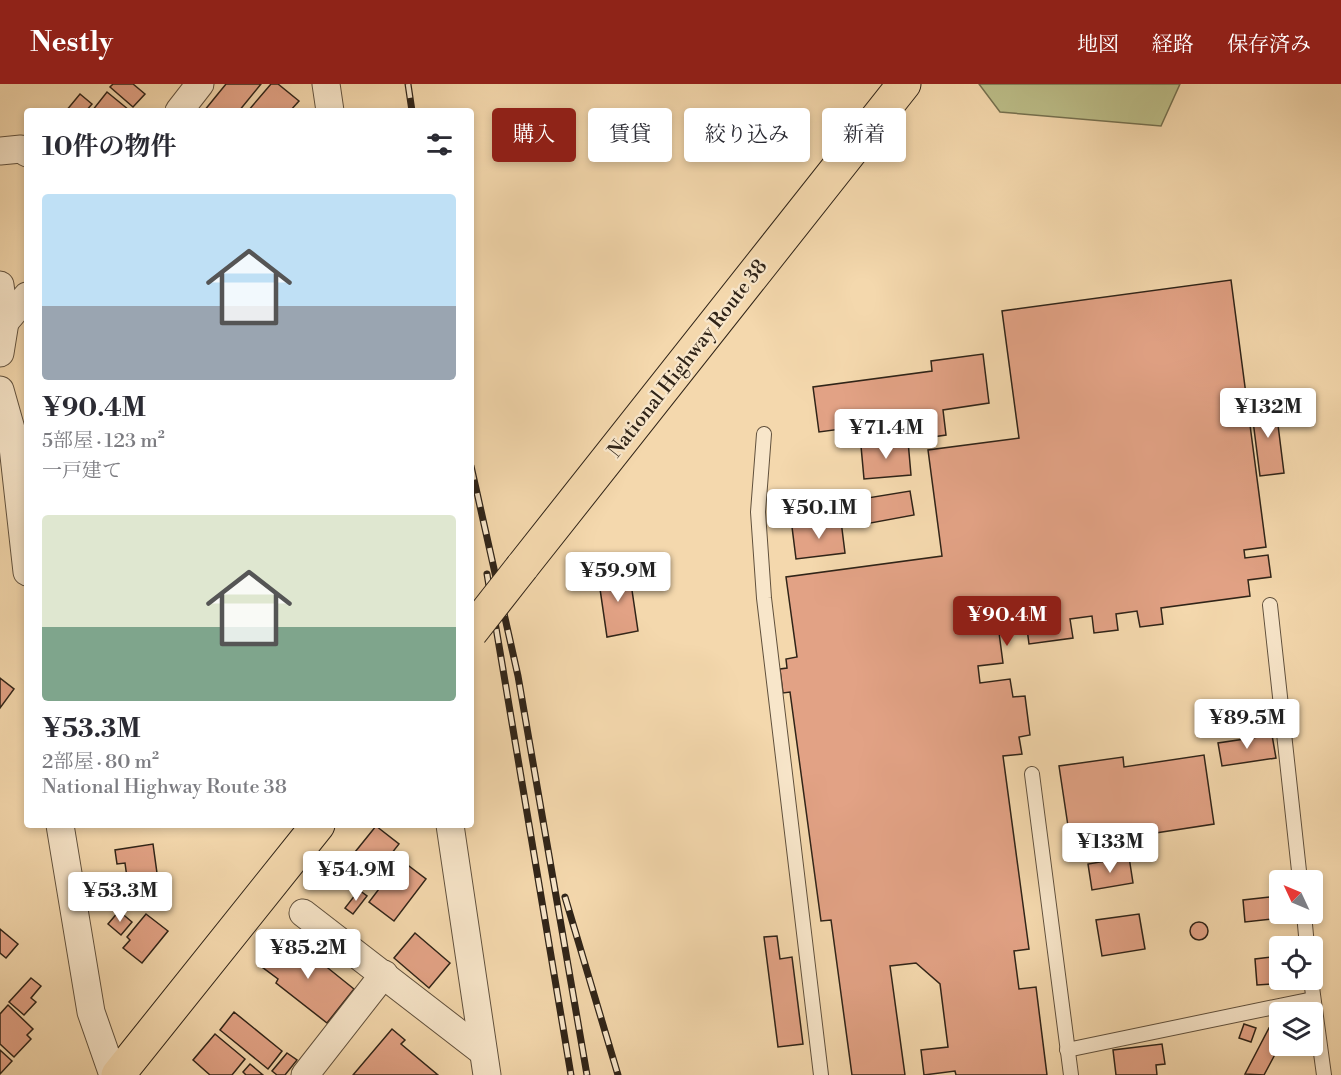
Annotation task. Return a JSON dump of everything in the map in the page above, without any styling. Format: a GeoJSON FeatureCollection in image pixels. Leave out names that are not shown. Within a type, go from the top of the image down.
{"type":"FeatureCollection","features":[{"type":"Feature","properties":{"kind":"highway","name":"National Highway Route 38"},"geometry":{"type":"LineString","coordinates":[[474,628],[904,84]]}},
{"type":"Feature","properties":{"kind":"highway"},"geometry":{"type":"LineString","coordinates":[[118,1075],[316,828]]}},
{"type":"Feature","properties":{"kind":"street"},"geometry":{"type":"LineString","coordinates":[[180,108],[200,84]]}},
{"type":"Feature","properties":{"kind":"street"},"geometry":{"type":"LineString","coordinates":[[0,151],[21,149],[24,151]]}},
{"type":"Feature","properties":{"kind":"street"},"geometry":{"type":"LineString","coordinates":[[0,285],[5,322],[0,353]]}},
{"type":"Feature","properties":{"kind":"street"},"geometry":{"type":"LineString","coordinates":[[5,322],[24,300]]}},
{"type":"Feature","properties":{"kind":"street"},"geometry":{"type":"LineString","coordinates":[[0,390],[21,477],[24,524]]}},
{"type":"Feature","properties":{"kind":"street"},"geometry":{"type":"LineString","coordinates":[[60,828],[91,1012],[113,1075]]}},
{"type":"Feature","properties":{"kind":"street"},"geometry":{"type":"LineString","coordinates":[[450,828],[485,1063]]}},
{"type":"Feature","properties":{"kind":"street"},"geometry":{"type":"LineString","coordinates":[[303,914],[384,974],[485,1063]]}},
{"type":"Feature","properties":{"kind":"street"},"geometry":{"type":"LineString","coordinates":[[305,1075],[384,974]]}},
{"type":"Feature","properties":{"kind":"lane"},"geometry":{"type":"LineString","coordinates":[[764,434],[758,512],[765,598],[821,1075]]}},
{"type":"Feature","properties":{"kind":"lane"},"geometry":{"type":"LineString","coordinates":[[1270,605],[1299,870]]}},
{"type":"Feature","properties":{"kind":"lane"},"geometry":{"type":"LineString","coordinates":[[1032,774],[1071,1075]]}},
{"type":"Feature","properties":{"kind":"lane"},"geometry":{"type":"LineString","coordinates":[[1312,990],[1324,1075]]}},
{"type":"Feature","properties":{"kind":"lane"},"geometry":{"type":"LineString","coordinates":[[1067,1050],[1313,999]]}},
{"type":"Feature","properties":{"kind":"green space"},"geometry":{"type":"Polygon","coordinates":[[[979,84],[1180,84],[1161,126],[1000,112],[979,84]]]}},
{"type":"Feature","properties":{"kind":"building"},"geometry":{"type":"Polygon","coordinates":[[[113,84],[133,84],[145,94],[133,107],[110,87],[113,84]]]}},
{"type":"Feature","properties":{"kind":"building"},"geometry":{"type":"Polygon","coordinates":[[[226,84],[261,84],[241,108],[206,108],[226,84]]]}},
{"type":"Feature","properties":{"kind":"building"},"geometry":{"type":"Polygon","coordinates":[[[271,84],[278,84],[299,101],[293,108],[251,108],[271,84]]]}},
{"type":"Feature","properties":{"kind":"building"},"geometry":{"type":"Polygon","coordinates":[[[107,92],[127,108],[94,108],[107,92]]]}},
{"type":"Feature","properties":{"kind":"building"},"geometry":{"type":"Polygon","coordinates":[[[80,94],[92,104],[89,108],[68,108],[80,94]]]}},
{"type":"Feature","properties":{"kind":"building"},"geometry":{"type":"Polygon","coordinates":[[[1231,280],[1266,547],[1244,550],[1245,558],[1268,555],[1271,577],[1248,580],[1250,596],[1161,608],[1163,624],[1140,627],[1137,611],[1116,614],[1118,630],[1094,633],[1092,616],[1070,619],[1073,638],[1029,644],[1026,621],[998,625],[1003,663],[978,666],[980,683],[1010,679],[1013,697],[1025,696],[1030,735],[1019,737],[1022,754],[1003,756],[1029,949],[1014,951],[1019,989],[1036,987],[1047,1075],[956,1075],[955,1071],[924,1075],[921,1050],[948,1047],[940,984],[916,963],[890,966],[905,1075],[852,1075],[831,920],[821,921],[790,692],[783,693],[780,669],[787,668],[786,659],[797,657],[786,577],[942,556],[928,450],[1019,438],[1002,311],[1231,280]]]}},
{"type":"Feature","properties":{"kind":"building"},"geometry":{"type":"Polygon","coordinates":[[[983,354],[989,403],[943,410],[946,435],[919,439],[916,419],[819,432],[813,387],[932,371],[931,361],[983,354]]]}},
{"type":"Feature","properties":{"kind":"building"},"geometry":{"type":"Polygon","coordinates":[[[1275,401],[1284,473],[1260,476],[1251,405],[1275,401]]]}},
{"type":"Feature","properties":{"kind":"building"},"geometry":{"type":"Polygon","coordinates":[[[908,441],[911,475],[864,479],[861,446],[908,441]]]}},
{"type":"Feature","properties":{"kind":"building"},"geometry":{"type":"Polygon","coordinates":[[[910,491],[914,515],[860,525],[855,500],[910,491]]]}},
{"type":"Feature","properties":{"kind":"building"},"geometry":{"type":"Polygon","coordinates":[[[841,521],[845,553],[796,559],[792,527],[841,521]]]}},
{"type":"Feature","properties":{"kind":"building"},"geometry":{"type":"Polygon","coordinates":[[[629,570],[638,631],[607,637],[598,575],[629,570]]]}},
{"type":"Feature","properties":{"kind":"building"},"geometry":{"type":"Polygon","coordinates":[[[0,678],[14,689],[0,708],[0,678]]]}},
{"type":"Feature","properties":{"kind":"building"},"geometry":{"type":"Polygon","coordinates":[[[1272,735],[1276,758],[1222,766],[1218,743],[1272,735]]]}},
{"type":"Feature","properties":{"kind":"building"},"geometry":{"type":"Polygon","coordinates":[[[1204,755],[1214,824],[1071,846],[1059,766],[1123,757],[1124,767],[1204,755]]]}},
{"type":"Feature","properties":{"kind":"building"},"geometry":{"type":"Polygon","coordinates":[[[374,828],[379,828],[399,844],[370,881],[347,862],[374,828]]]}},
{"type":"Feature","properties":{"kind":"building"},"geometry":{"type":"Polygon","coordinates":[[[153,844],[160,895],[130,900],[125,863],[117,864],[115,850],[153,844]]]}},
{"type":"Feature","properties":{"kind":"building"},"geometry":{"type":"Polygon","coordinates":[[[1129,857],[1133,883],[1092,890],[1088,864],[1129,857]]]}},
{"type":"Feature","properties":{"kind":"building"},"geometry":{"type":"Polygon","coordinates":[[[401,860],[426,879],[394,921],[369,902],[401,860]]]}},
{"type":"Feature","properties":{"kind":"building"},"geometry":{"type":"Polygon","coordinates":[[[359,890],[367,896],[353,914],[345,908],[359,890]]]}},
{"type":"Feature","properties":{"kind":"building"},"geometry":{"type":"Polygon","coordinates":[[[1269,897],[1269,919],[1245,922],[1243,900],[1269,897]]]}},
{"type":"Feature","properties":{"kind":"building"},"geometry":{"type":"Polygon","coordinates":[[[119,911],[132,922],[121,935],[108,924],[119,911]]]}},
{"type":"Feature","properties":{"kind":"building"},"geometry":{"type":"Polygon","coordinates":[[[146,914],[168,931],[142,963],[123,948],[130,940],[127,937],[146,914]]]}},
{"type":"Feature","properties":{"kind":"building"},"geometry":{"type":"Polygon","coordinates":[[[1139,914],[1145,949],[1102,956],[1096,920],[1139,914]]]}},
{"type":"Feature","properties":{"kind":"building"},"geometry":{"type":"Polygon","coordinates":[[[1199,922],[1205,925],[1208,931],[1205,937],[1199,940],[1193,937],[1190,931],[1193,925],[1199,922]]]}},
{"type":"Feature","properties":{"kind":"building"},"geometry":{"type":"Polygon","coordinates":[[[0,929],[18,944],[6,958],[0,953],[0,929]]]}},
{"type":"Feature","properties":{"kind":"building"},"geometry":{"type":"Polygon","coordinates":[[[415,933],[450,963],[429,988],[394,958],[415,933]]]}},
{"type":"Feature","properties":{"kind":"building"},"geometry":{"type":"Polygon","coordinates":[[[777,936],[780,959],[792,957],[803,1044],[778,1047],[764,937],[777,936]]]}},
{"type":"Feature","properties":{"kind":"building"},"geometry":{"type":"Polygon","coordinates":[[[284,940],[300,952],[303,948],[354,989],[327,1023],[276,983],[278,979],[262,967],[284,940]]]}},
{"type":"Feature","properties":{"kind":"building"},"geometry":{"type":"Polygon","coordinates":[[[1269,957],[1269,984],[1257,985],[1255,959],[1269,957]]]}},
{"type":"Feature","properties":{"kind":"building"},"geometry":{"type":"Polygon","coordinates":[[[31,978],[41,986],[31,998],[36,1002],[24,1015],[9,1002],[31,978]]]}},
{"type":"Feature","properties":{"kind":"building"},"geometry":{"type":"Polygon","coordinates":[[[8,1005],[33,1029],[27,1035],[31,1039],[14,1057],[0,1044],[0,1014],[8,1005]]]}},
{"type":"Feature","properties":{"kind":"building"},"geometry":{"type":"Polygon","coordinates":[[[234,1012],[282,1051],[268,1069],[220,1030],[234,1012]]]}},
{"type":"Feature","properties":{"kind":"building"},"geometry":{"type":"Polygon","coordinates":[[[1244,1024],[1256,1028],[1251,1042],[1239,1038],[1244,1024]]]}},
{"type":"Feature","properties":{"kind":"building"},"geometry":{"type":"Polygon","coordinates":[[[1269,1028],[1269,1056],[1274,1056],[1264,1075],[1245,1074],[1269,1028]]]}},
{"type":"Feature","properties":{"kind":"building"},"geometry":{"type":"Polygon","coordinates":[[[392,1029],[405,1040],[401,1044],[438,1075],[353,1075],[392,1029]]]}},
{"type":"Feature","properties":{"kind":"building"},"geometry":{"type":"Polygon","coordinates":[[[215,1034],[245,1059],[232,1075],[210,1075],[193,1060],[215,1034]]]}},
{"type":"Feature","properties":{"kind":"building"},"geometry":{"type":"Polygon","coordinates":[[[1162,1044],[1165,1064],[1156,1065],[1157,1075],[1116,1075],[1113,1050],[1162,1044]]]}},
{"type":"Feature","properties":{"kind":"building"},"geometry":{"type":"Polygon","coordinates":[[[0,1050],[12,1061],[0,1074],[0,1050]]]}},
{"type":"Feature","properties":{"kind":"building"},"geometry":{"type":"Polygon","coordinates":[[[287,1053],[297,1060],[285,1075],[277,1075],[272,1071],[287,1053]]]}},
{"type":"Feature","properties":{"kind":"building"},"geometry":{"type":"Polygon","coordinates":[[[250,1064],[263,1075],[246,1075],[243,1072],[250,1064]]]}},
{"type":"Feature","properties":{"kind":"railway"},"geometry":{"type":"LineString","coordinates":[[408,84],[412,108]]}},
{"type":"Feature","properties":{"kind":"railway"},"geometry":{"type":"LineString","coordinates":[[474,479],[518,676],[587,1075]]}},
{"type":"Feature","properties":{"kind":"railway"},"geometry":{"type":"LineString","coordinates":[[487,574],[571,1075]]}},
{"type":"Feature","properties":{"kind":"railway"},"geometry":{"type":"LineString","coordinates":[[565,897],[618,1075]]}}]}
